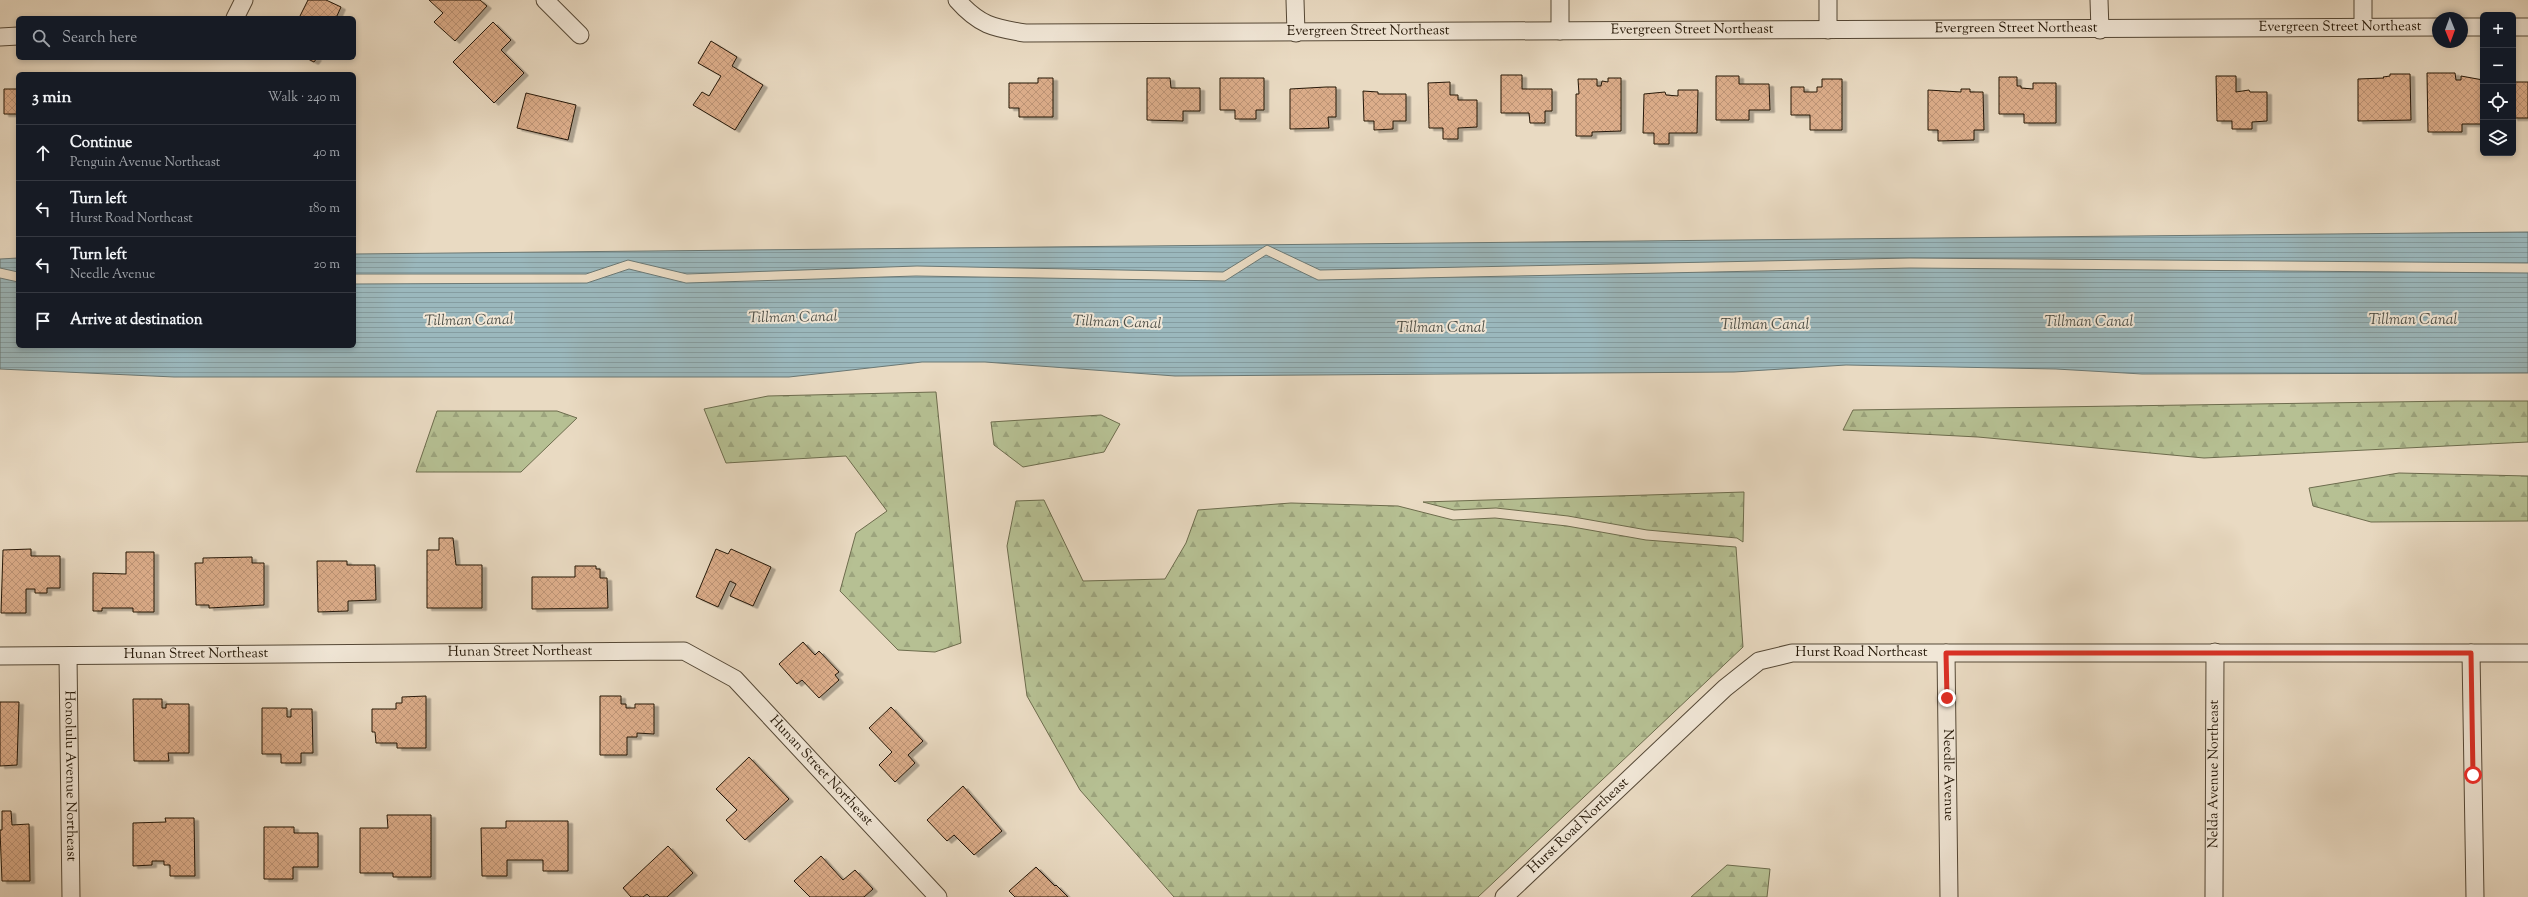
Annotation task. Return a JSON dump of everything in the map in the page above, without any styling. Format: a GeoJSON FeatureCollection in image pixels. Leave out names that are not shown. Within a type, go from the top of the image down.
{"type":"FeatureCollection","features":[{"type":"Feature","properties":{"kind":"street"},"geometry":{"type":"LineString","coordinates":[[236,16],[244,0]]}},
{"type":"Feature","properties":{"kind":"street"},"geometry":{"type":"LineString","coordinates":[[545,0],[580,35]]}},
{"type":"Feature","properties":{"kind":"street","name":"Evergreen Street Northeast"},"geometry":{"type":"LineString","coordinates":[[957,0],[967,11],[992,28],[1025,32],[1296,33],[2100,30],[2363,26],[2432,27]]}},
{"type":"Feature","properties":{"kind":"street"},"geometry":{"type":"LineString","coordinates":[[1296,0],[1296,33]]}},
{"type":"Feature","properties":{"kind":"street"},"geometry":{"type":"LineString","coordinates":[[1560,0],[1560,31]]}},
{"type":"Feature","properties":{"kind":"street"},"geometry":{"type":"LineString","coordinates":[[1828,0],[1828,30]]}},
{"type":"Feature","properties":{"kind":"street"},"geometry":{"type":"LineString","coordinates":[[2099,0],[2100,30]]}},
{"type":"Feature","properties":{"kind":"street"},"geometry":{"type":"LineString","coordinates":[[2363,0],[2363,26]]}},
{"type":"Feature","properties":{"kind":"street"},"geometry":{"type":"LineString","coordinates":[[2468,27],[2480,27]]}},
{"type":"Feature","properties":{"kind":"street"},"geometry":{"type":"LineString","coordinates":[[2516,27],[2528,27]]}},
{"type":"Feature","properties":{"kind":"street"},"geometry":{"type":"LineString","coordinates":[[0,36],[16,36]]}},
{"type":"Feature","properties":{"kind":"street","name":"Hunan Street Northeast"},"geometry":{"type":"LineString","coordinates":[[0,656],[684,651],[735,679],[938,897]]}},
{"type":"Feature","properties":{"kind":"street","name":"Nelda Avenue Northeast"},"geometry":{"type":"LineString","coordinates":[[2214,897],[2215,652]]}},
{"type":"Feature","properties":{"kind":"street","name":"Hurst Road Northeast"},"geometry":{"type":"LineString","coordinates":[[1504,897],[1725,688],[1759,661],[1792,653],[2528,653]]}},
{"type":"Feature","properties":{"kind":"street","name":"Needle Avenue"},"geometry":{"type":"LineString","coordinates":[[1946,653],[1949,897]]}},
{"type":"Feature","properties":{"kind":"street"},"geometry":{"type":"LineString","coordinates":[[2471,653],[2475,897]]}},
{"type":"Feature","properties":{"kind":"street","name":"Honolulu Avenue Northeast"},"geometry":{"type":"LineString","coordinates":[[68,656],[71,897]]}},
{"type":"Feature","properties":{"kind":"green space"},"geometry":{"type":"Polygon","coordinates":[[[936,392],[961,643],[935,652],[898,650],[840,591],[856,533],[887,511],[846,456],[726,463],[704,409],[768,396],[936,392]]]}},
{"type":"Feature","properties":{"kind":"green space"},"geometry":{"type":"Polygon","coordinates":[[[2528,401],[2528,442],[2204,458],[1978,437],[1843,430],[1853,410],[2528,401]]]}},
{"type":"Feature","properties":{"kind":"green space"},"geometry":{"type":"Polygon","coordinates":[[[437,411],[557,411],[577,418],[521,472],[416,472],[437,411]]]}},
{"type":"Feature","properties":{"kind":"green space"},"geometry":{"type":"Polygon","coordinates":[[[1101,415],[1120,424],[1104,452],[1023,467],[994,445],[991,422],[1101,415]]]}},
{"type":"Feature","properties":{"kind":"green space"},"geometry":{"type":"Polygon","coordinates":[[[2399,473],[2528,476],[2528,521],[2371,522],[2313,506],[2309,488],[2399,473]]]}},
{"type":"Feature","properties":{"kind":"green space"},"geometry":{"type":"Polygon","coordinates":[[[1744,492],[1743,542],[1737,538],[1647,530],[1568,516],[1496,508],[1454,510],[1423,502],[1744,492]]]}},
{"type":"Feature","properties":{"kind":"green space"},"geometry":{"type":"Polygon","coordinates":[[[1044,500],[1083,581],[1165,579],[1186,543],[1198,510],[1291,503],[1398,506],[1453,520],[1495,518],[1567,526],[1646,540],[1736,547],[1743,647],[1478,897],[1174,897],[1080,790],[1027,696],[1007,546],[1016,501],[1044,500]]]}},
{"type":"Feature","properties":{"kind":"green space"},"geometry":{"type":"Polygon","coordinates":[[[1727,865],[1770,869],[1767,897],[1691,897],[1727,865]]]}},
{"type":"Feature","properties":{"kind":"water"},"geometry":{"type":"Polygon","coordinates":[[[2528,232],[2528,263],[1910,258],[1320,270],[1267,245],[1223,272],[917,266],[687,274],[628,260],[586,274],[356,274],[356,254],[2528,232]]]}},
{"type":"Feature","properties":{"kind":"water","name":"Tillman Canal"},"geometry":{"type":"Polygon","coordinates":[[[1266,255],[1318,280],[1910,268],[2528,273],[2528,373],[2142,374],[2056,369],[1846,365],[1734,372],[1175,376],[985,362],[922,362],[789,377],[174,377],[0,369],[0,278],[16,282],[16,348],[356,348],[356,284],[587,283],[629,269],[686,283],[916,276],[1225,281],[1266,255]]]}},
{"type":"Feature","properties":{"kind":"water"},"geometry":{"type":"Polygon","coordinates":[[[16,258],[16,272],[0,268],[0,259],[16,258]]]}},
{"type":"Feature","properties":{"kind":"building"},"geometry":{"type":"Polygon","coordinates":[[[308,0],[326,0],[341,7],[337,16],[300,16],[308,0]]]}},
{"type":"Feature","properties":{"kind":"building"},"geometry":{"type":"Polygon","coordinates":[[[429,0],[480,0],[487,6],[455,41],[434,22],[443,13],[429,0]]]}},
{"type":"Feature","properties":{"kind":"building"},"geometry":{"type":"Polygon","coordinates":[[[493,22],[511,40],[501,50],[524,73],[494,103],[453,62],[493,22]]]}},
{"type":"Feature","properties":{"kind":"building"},"geometry":{"type":"Polygon","coordinates":[[[711,41],[737,57],[732,66],[763,85],[735,130],[693,105],[702,92],[709,96],[721,76],[698,63],[711,41]]]}},
{"type":"Feature","properties":{"kind":"building"},"geometry":{"type":"Polygon","coordinates":[[[2427,73],[2455,73],[2456,80],[2461,80],[2461,76],[2480,79],[2480,124],[2462,124],[2462,132],[2428,132],[2427,73]]]}},
{"type":"Feature","properties":{"kind":"building"},"geometry":{"type":"Polygon","coordinates":[[[2390,74],[2410,74],[2411,120],[2358,121],[2358,79],[2384,78],[2383,77],[2390,76],[2390,74]]]}},
{"type":"Feature","properties":{"kind":"building"},"geometry":{"type":"Polygon","coordinates":[[[1501,75],[1522,75],[1522,89],[1552,89],[1552,111],[1545,111],[1545,123],[1530,123],[1529,113],[1501,113],[1501,75]]]}},
{"type":"Feature","properties":{"kind":"building"},"geometry":{"type":"Polygon","coordinates":[[[1716,76],[1739,76],[1739,84],[1769,84],[1770,110],[1749,110],[1749,120],[1716,120],[1716,76]]]}},
{"type":"Feature","properties":{"kind":"building"},"geometry":{"type":"Polygon","coordinates":[[[2216,76],[2236,76],[2236,92],[2249,90],[2250,92],[2267,92],[2267,121],[2252,122],[2252,129],[2232,129],[2232,121],[2217,121],[2216,76]]]}},
{"type":"Feature","properties":{"kind":"building"},"geometry":{"type":"Polygon","coordinates":[[[1999,77],[2017,77],[2017,86],[2021,86],[2021,88],[2033,89],[2033,83],[2056,83],[2056,123],[2024,123],[2024,114],[1999,114],[1999,77]]]}},
{"type":"Feature","properties":{"kind":"building"},"geometry":{"type":"Polygon","coordinates":[[[1038,78],[1053,78],[1053,117],[1019,117],[1019,108],[1009,108],[1009,83],[1038,83],[1038,78]]]}},
{"type":"Feature","properties":{"kind":"building"},"geometry":{"type":"Polygon","coordinates":[[[1147,78],[1170,78],[1171,88],[1200,88],[1200,111],[1183,111],[1183,121],[1147,120],[1147,78]]]}},
{"type":"Feature","properties":{"kind":"building"},"geometry":{"type":"Polygon","coordinates":[[[1220,78],[1264,78],[1264,110],[1256,110],[1256,119],[1235,119],[1235,110],[1220,110],[1220,78]]]}},
{"type":"Feature","properties":{"kind":"building"},"geometry":{"type":"Polygon","coordinates":[[[1608,78],[1621,78],[1621,131],[1592,132],[1592,136],[1576,136],[1576,94],[1579,94],[1578,79],[1597,79],[1597,86],[1601,86],[1602,81],[1608,82],[1608,78]]]}},
{"type":"Feature","properties":{"kind":"building"},"geometry":{"type":"Polygon","coordinates":[[[1822,79],[1842,79],[1842,130],[1810,130],[1810,115],[1791,115],[1791,87],[1804,87],[1804,92],[1817,92],[1817,87],[1822,87],[1822,79]]]}},
{"type":"Feature","properties":{"kind":"building"},"geometry":{"type":"Polygon","coordinates":[[[1450,82],[1450,95],[1458,95],[1458,100],[1477,100],[1477,127],[1458,128],[1458,139],[1443,139],[1443,128],[1429,128],[1428,83],[1450,82]]]}},
{"type":"Feature","properties":{"kind":"building"},"geometry":{"type":"Polygon","coordinates":[[[2516,82],[2528,82],[2528,118],[2516,118],[2516,82]]]}},
{"type":"Feature","properties":{"kind":"building"},"geometry":{"type":"Polygon","coordinates":[[[1336,87],[1336,117],[1328,117],[1329,128],[1290,129],[1290,89],[1336,87]]]}},
{"type":"Feature","properties":{"kind":"building"},"geometry":{"type":"Polygon","coordinates":[[[4,89],[16,89],[16,114],[4,114],[4,89]]]}},
{"type":"Feature","properties":{"kind":"building"},"geometry":{"type":"Polygon","coordinates":[[[1961,89],[1970,89],[1970,92],[1983,92],[1984,130],[1974,130],[1974,140],[1938,141],[1938,130],[1928,130],[1928,90],[1961,92],[1961,89]]]}},
{"type":"Feature","properties":{"kind":"building"},"geometry":{"type":"Polygon","coordinates":[[[1678,90],[1698,90],[1697,133],[1669,133],[1669,144],[1654,144],[1654,133],[1643,133],[1644,94],[1665,92],[1666,95],[1678,96],[1678,90]]]}},
{"type":"Feature","properties":{"kind":"building"},"geometry":{"type":"Polygon","coordinates":[[[1363,91],[1378,92],[1378,94],[1406,94],[1406,121],[1393,121],[1393,129],[1374,130],[1374,121],[1364,121],[1363,91]]]}},
{"type":"Feature","properties":{"kind":"building"},"geometry":{"type":"Polygon","coordinates":[[[526,93],[576,105],[568,140],[517,128],[526,93]]]}},
{"type":"Feature","properties":{"kind":"building"},"geometry":{"type":"Polygon","coordinates":[[[439,538],[453,538],[456,565],[482,565],[482,608],[427,608],[427,550],[439,550],[439,538]]]}},
{"type":"Feature","properties":{"kind":"building"},"geometry":{"type":"Polygon","coordinates":[[[31,549],[31,556],[60,556],[60,588],[47,588],[47,593],[35,593],[35,589],[26,589],[26,613],[1,613],[3,550],[31,549]]]}},
{"type":"Feature","properties":{"kind":"building"},"geometry":{"type":"Polygon","coordinates":[[[716,549],[728,554],[731,549],[771,567],[753,606],[730,596],[736,584],[730,581],[718,607],[696,597],[716,549]]]}},
{"type":"Feature","properties":{"kind":"building"},"geometry":{"type":"Polygon","coordinates":[[[126,552],[154,552],[154,612],[133,612],[133,608],[102,608],[102,611],[93,611],[93,573],[126,574],[126,552]]]}},
{"type":"Feature","properties":{"kind":"building"},"geometry":{"type":"Polygon","coordinates":[[[252,557],[252,563],[264,563],[264,605],[209,608],[209,605],[196,605],[195,563],[203,563],[203,558],[252,557]]]}},
{"type":"Feature","properties":{"kind":"building"},"geometry":{"type":"Polygon","coordinates":[[[317,561],[347,561],[347,565],[375,565],[376,600],[348,601],[348,611],[318,612],[317,561]]]}},
{"type":"Feature","properties":{"kind":"building"},"geometry":{"type":"Polygon","coordinates":[[[575,566],[596,566],[596,569],[600,569],[600,578],[607,578],[608,608],[532,609],[532,577],[575,577],[575,566]]]}},
{"type":"Feature","properties":{"kind":"building"},"geometry":{"type":"Polygon","coordinates":[[[803,642],[815,655],[819,651],[839,672],[835,675],[839,680],[819,698],[802,680],[797,684],[779,664],[803,642]]]}},
{"type":"Feature","properties":{"kind":"building"},"geometry":{"type":"Polygon","coordinates":[[[426,696],[426,748],[397,748],[397,743],[376,743],[375,732],[372,732],[372,709],[396,709],[396,703],[402,703],[402,697],[426,696]]]}},
{"type":"Feature","properties":{"kind":"building"},"geometry":{"type":"Polygon","coordinates":[[[600,696],[621,696],[621,704],[626,704],[626,708],[635,708],[635,704],[654,704],[654,734],[637,733],[637,737],[627,737],[627,755],[600,755],[600,696]]]}},
{"type":"Feature","properties":{"kind":"building"},"geometry":{"type":"Polygon","coordinates":[[[133,699],[162,699],[162,708],[166,708],[166,704],[189,704],[189,753],[168,753],[169,761],[134,761],[133,699]]]}},
{"type":"Feature","properties":{"kind":"building"},"geometry":{"type":"Polygon","coordinates":[[[0,702],[19,702],[17,765],[0,766],[0,702]]]}},
{"type":"Feature","properties":{"kind":"building"},"geometry":{"type":"Polygon","coordinates":[[[891,707],[923,741],[908,755],[915,763],[895,782],[879,765],[892,752],[869,728],[891,707]]]}},
{"type":"Feature","properties":{"kind":"building"},"geometry":{"type":"Polygon","coordinates":[[[262,708],[287,708],[287,717],[291,717],[291,709],[312,709],[313,753],[301,753],[301,763],[281,763],[281,754],[262,754],[262,708]]]}},
{"type":"Feature","properties":{"kind":"building"},"geometry":{"type":"Polygon","coordinates":[[[749,757],[789,799],[745,840],[726,820],[737,810],[716,789],[749,757]]]}},
{"type":"Feature","properties":{"kind":"building"},"geometry":{"type":"Polygon","coordinates":[[[963,786],[1002,831],[974,855],[954,835],[947,841],[927,820],[963,786]]]}},
{"type":"Feature","properties":{"kind":"building"},"geometry":{"type":"Polygon","coordinates":[[[2,811],[11,811],[12,825],[29,824],[30,881],[2,881],[0,830],[2,830],[2,811]]]}},
{"type":"Feature","properties":{"kind":"building"},"geometry":{"type":"Polygon","coordinates":[[[387,815],[431,815],[431,877],[393,877],[393,873],[360,873],[360,828],[388,828],[387,815]]]}},
{"type":"Feature","properties":{"kind":"building"},"geometry":{"type":"Polygon","coordinates":[[[165,818],[194,818],[195,876],[170,876],[170,865],[164,865],[164,861],[152,861],[152,865],[133,866],[133,823],[166,822],[165,818]]]}},
{"type":"Feature","properties":{"kind":"building"},"geometry":{"type":"Polygon","coordinates":[[[506,821],[568,821],[568,871],[543,871],[543,860],[507,860],[507,876],[482,876],[481,828],[506,828],[506,821]]]}},
{"type":"Feature","properties":{"kind":"building"},"geometry":{"type":"Polygon","coordinates":[[[264,827],[294,827],[294,833],[318,833],[318,867],[293,867],[293,879],[264,879],[264,827]]]}},
{"type":"Feature","properties":{"kind":"building"},"geometry":{"type":"Polygon","coordinates":[[[668,846],[693,873],[667,897],[650,897],[647,894],[643,897],[631,897],[623,888],[668,846]]]}},
{"type":"Feature","properties":{"kind":"building"},"geometry":{"type":"Polygon","coordinates":[[[821,856],[843,880],[855,870],[873,889],[864,897],[810,897],[794,881],[821,856]]]}},
{"type":"Feature","properties":{"kind":"building"},"geometry":{"type":"Polygon","coordinates":[[[1036,867],[1068,897],[1015,897],[1009,891],[1036,867]]]}},
{"type":"Feature","properties":{"kind":"route"},"geometry":{"type":"LineString","coordinates":[[1947,698],[1946,653],[2471,653],[2473,775]]}}]}
